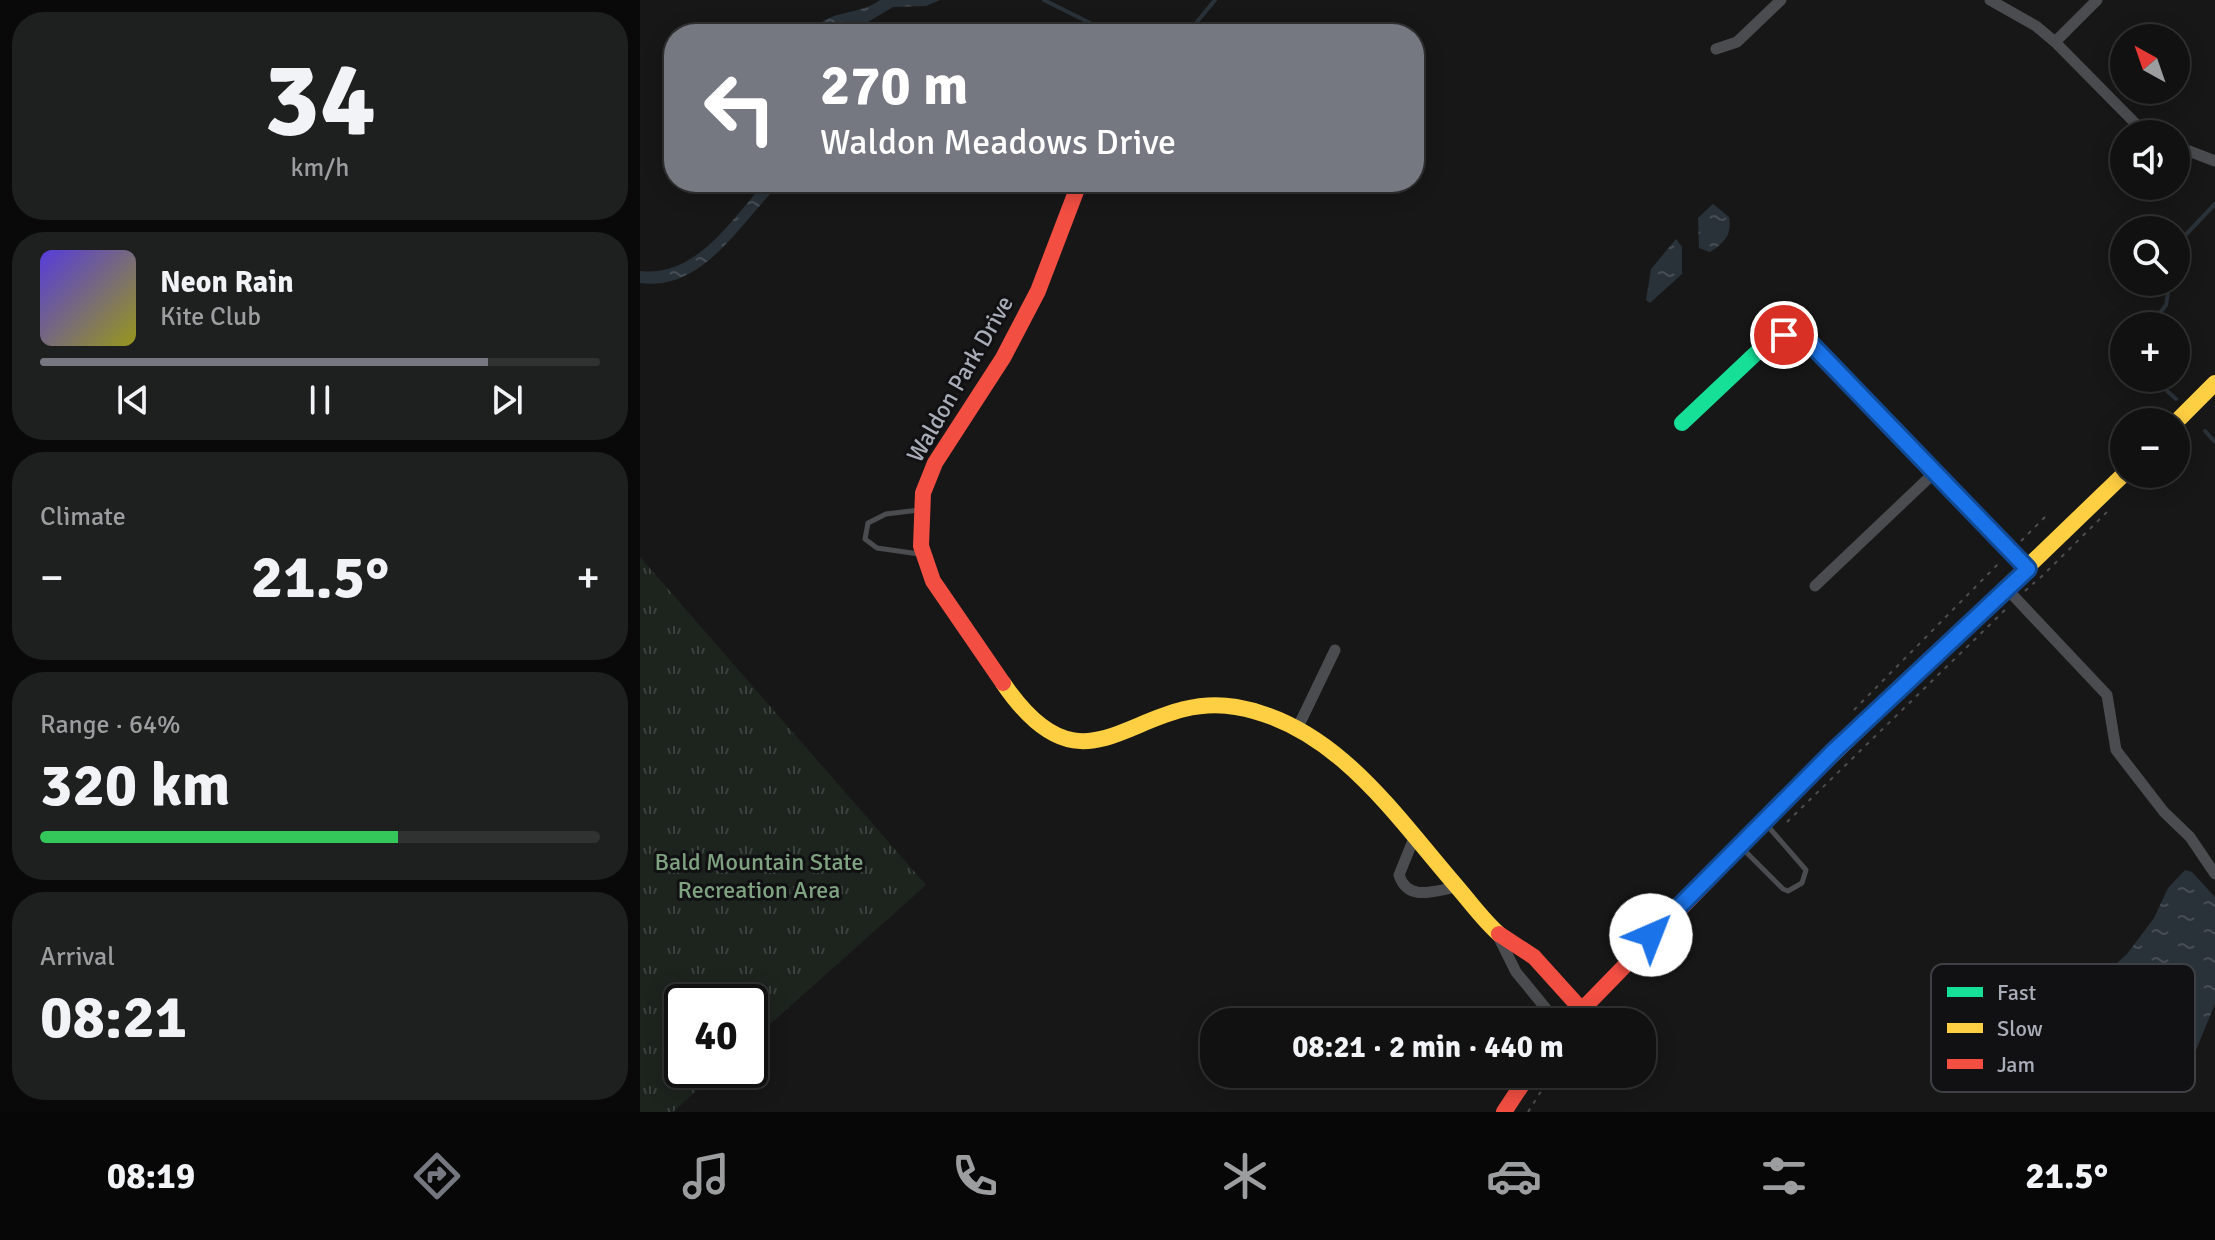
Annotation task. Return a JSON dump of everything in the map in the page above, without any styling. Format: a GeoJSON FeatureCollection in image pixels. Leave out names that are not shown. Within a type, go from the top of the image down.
{"type":"FeatureCollection","features":[{"type":"Feature","properties":{"kind":"street"},"geometry":{"type":"LineString","coordinates":[[1716,49],[1737,42],[1781,0]]}},
{"type":"Feature","properties":{"kind":"street"},"geometry":{"type":"LineString","coordinates":[[1990,0],[2036,26],[2055,42],[2132,120]]}},
{"type":"Feature","properties":{"kind":"street"},"geometry":{"type":"LineString","coordinates":[[2055,42],[2097,0]]}},
{"type":"Feature","properties":{"kind":"street"},"geometry":{"type":"LineString","coordinates":[[2190,151],[2215,161]]}},
{"type":"Feature","properties":{"kind":"street","name":"Waldon Park Drive"},"geometry":{"type":"LineString","coordinates":[[1076,192],[1038,291],[989,382],[935,463],[923,493],[924,554],[933,581],[1023,713],[1065,741],[1093,742],[1176,713],[1204,708],[1235,707],[1298,727],[1335,752],[1496,932],[1534,957],[1570,1008]]}},
{"type":"Feature","properties":{"kind":"street"},"geometry":{"type":"LineString","coordinates":[[1682,423],[1766,343],[1784,335],[1798,336],[1811,344],[2028,569]]}},
{"type":"Feature","properties":{"kind":"street"},"geometry":{"type":"LineString","coordinates":[[2190,408],[2215,383]]}},
{"type":"Feature","properties":{"kind":"street"},"geometry":{"type":"LineString","coordinates":[[1815,586],[1935,472]]}},
{"type":"Feature","properties":{"kind":"street"},"geometry":{"type":"LineString","coordinates":[[1584,1008],[1739,846],[1769,828],[2012,594],[2028,569],[2110,488]]}},
{"type":"Feature","properties":{"kind":"street"},"geometry":{"type":"LineString","coordinates":[[2012,594],[2107,695],[2116,750],[2164,812],[2190,837],[2215,874]]}},
{"type":"Feature","properties":{"kind":"street"},"geometry":{"type":"LineString","coordinates":[[1298,727],[1335,650]]}},
{"type":"Feature","properties":{"kind":"street"},"geometry":{"type":"LineString","coordinates":[[1414,838],[1399,875],[1406,890],[1413,894],[1456,887]]}},
{"type":"Feature","properties":{"kind":"street","name":"Waldon Park Drive"},"geometry":{"type":"LineString","coordinates":[[1496,932],[1516,972],[1546,1008]]}},
{"type":"Feature","properties":{"kind":"street"},"geometry":{"type":"LineString","coordinates":[[1504,1112],[1520,1088]]}},
{"type":"Feature","properties":{"kind":"lane"},"geometry":{"type":"LineString","coordinates":[[921,509],[886,514],[868,523],[865,539],[877,548],[924,554]]}},
{"type":"Feature","properties":{"kind":"lane"},"geometry":{"type":"LineString","coordinates":[[1739,846],[1783,889],[1796,889],[1806,878],[1806,870],[1769,828]]}},
{"type":"Feature","properties":{"kind":"path"},"geometry":{"type":"LineString","coordinates":[[1769,828],[2012,594],[2108,511]]}},
{"type":"Feature","properties":{"kind":"path"},"geometry":{"type":"LineString","coordinates":[[1854,710],[2046,516]]}},
{"type":"Feature","properties":{"kind":"path"},"geometry":{"type":"LineString","coordinates":[[1528,1112],[1543,1088]]}},
{"type":"Feature","properties":{"kind":"green space","name":"Bald Mountain State Recreation Area"},"geometry":{"type":"Polygon","coordinates":[[[640,557],[926,885],[768,1026],[768,984],[664,984],[664,1088],[699,1088],[673,1112],[640,1112],[640,557]]]}},
{"type":"Feature","properties":{"kind":"water"},"geometry":{"type":"Polygon","coordinates":[[[880,0],[940,0],[926,6],[893,7],[868,22],[820,24],[834,16],[880,0]]]}},
{"type":"Feature","properties":{"kind":"water"},"geometry":{"type":"Polygon","coordinates":[[[757,192],[773,192],[703,265],[663,283],[640,283],[640,271],[660,271],[679,265],[695,256],[726,228],[757,192]]]}},
{"type":"Feature","properties":{"kind":"water"},"geometry":{"type":"Polygon","coordinates":[[[1713,204],[1729,217],[1729,229],[1723,241],[1710,252],[1699,248],[1698,218],[1713,204]]]}},
{"type":"Feature","properties":{"kind":"water"},"geometry":{"type":"Polygon","coordinates":[[[1676,239],[1682,247],[1682,274],[1650,303],[1646,300],[1651,269],[1676,239]]]}},
{"type":"Feature","properties":{"kind":"water"},"geometry":{"type":"Polygon","coordinates":[[[2185,870],[2192,872],[2215,897],[2215,1004],[2195,1052],[2195,964],[2116,964],[2154,918],[2168,888],[2185,870]]]}},
{"type":"Feature","properties":{"kind":"waterway"},"geometry":{"type":"LineString","coordinates":[[1044,0],[1092,24]]}},
{"type":"Feature","properties":{"kind":"waterway"},"geometry":{"type":"LineString","coordinates":[[1195,24],[1215,0]]}},
{"type":"Feature","properties":{"kind":"waterway"},"geometry":{"type":"LineString","coordinates":[[2190,230],[2215,204]]}},
{"type":"Feature","properties":{"kind":"waterway"},"geometry":{"type":"LineString","coordinates":[[2161,312],[2168,296]]}},
{"type":"Feature","properties":{"kind":"waterway"},"geometry":{"type":"LineString","coordinates":[[2168,392],[2176,399]]}},
{"type":"Feature","properties":{"kind":"waterway"},"geometry":{"type":"LineString","coordinates":[[2205,431],[2215,442]]}},
{"type":"Feature","properties":{"kind":"traffic: fast"},"geometry":{"type":"LineString","coordinates":[[1682,423],[1771,339],[1784,335],[1804,339],[2028,569]]}},
{"type":"Feature","properties":{"kind":"traffic: slow"},"geometry":{"type":"LineString","coordinates":[[2190,408],[2215,383]]}},
{"type":"Feature","properties":{"kind":"traffic: slow"},"geometry":{"type":"LineString","coordinates":[[1794,792],[2110,487]]}},
{"type":"Feature","properties":{"kind":"traffic: slow"},"geometry":{"type":"LineString","coordinates":[[1003,683],[1033,719],[1061,737],[1087,741],[1113,736],[1169,714],[1200,706],[1236,707],[1272,717],[1304,732],[1361,777],[1499,934]]}},
{"type":"Feature","properties":{"kind":"traffic: jam"},"geometry":{"type":"LineString","coordinates":[[1003,683],[933,581],[921,546],[923,493],[935,463],[1003,358],[1038,291],[1076,192]]}},
{"type":"Feature","properties":{"kind":"traffic: jam"},"geometry":{"type":"LineString","coordinates":[[1584,1008],[1794,792]]}},
{"type":"Feature","properties":{"kind":"traffic: jam"},"geometry":{"type":"LineString","coordinates":[[1499,934],[1534,957],[1580,1008]]}},
{"type":"Feature","properties":{"kind":"traffic: jam"},"geometry":{"type":"LineString","coordinates":[[1504,1112],[1520,1088]]}},
{"type":"Feature","properties":{"kind":"route"},"geometry":{"type":"LineString","coordinates":[[1651,935],[1836,749],[2028,569],[1811,344],[1798,336],[1784,335]]}}]}
